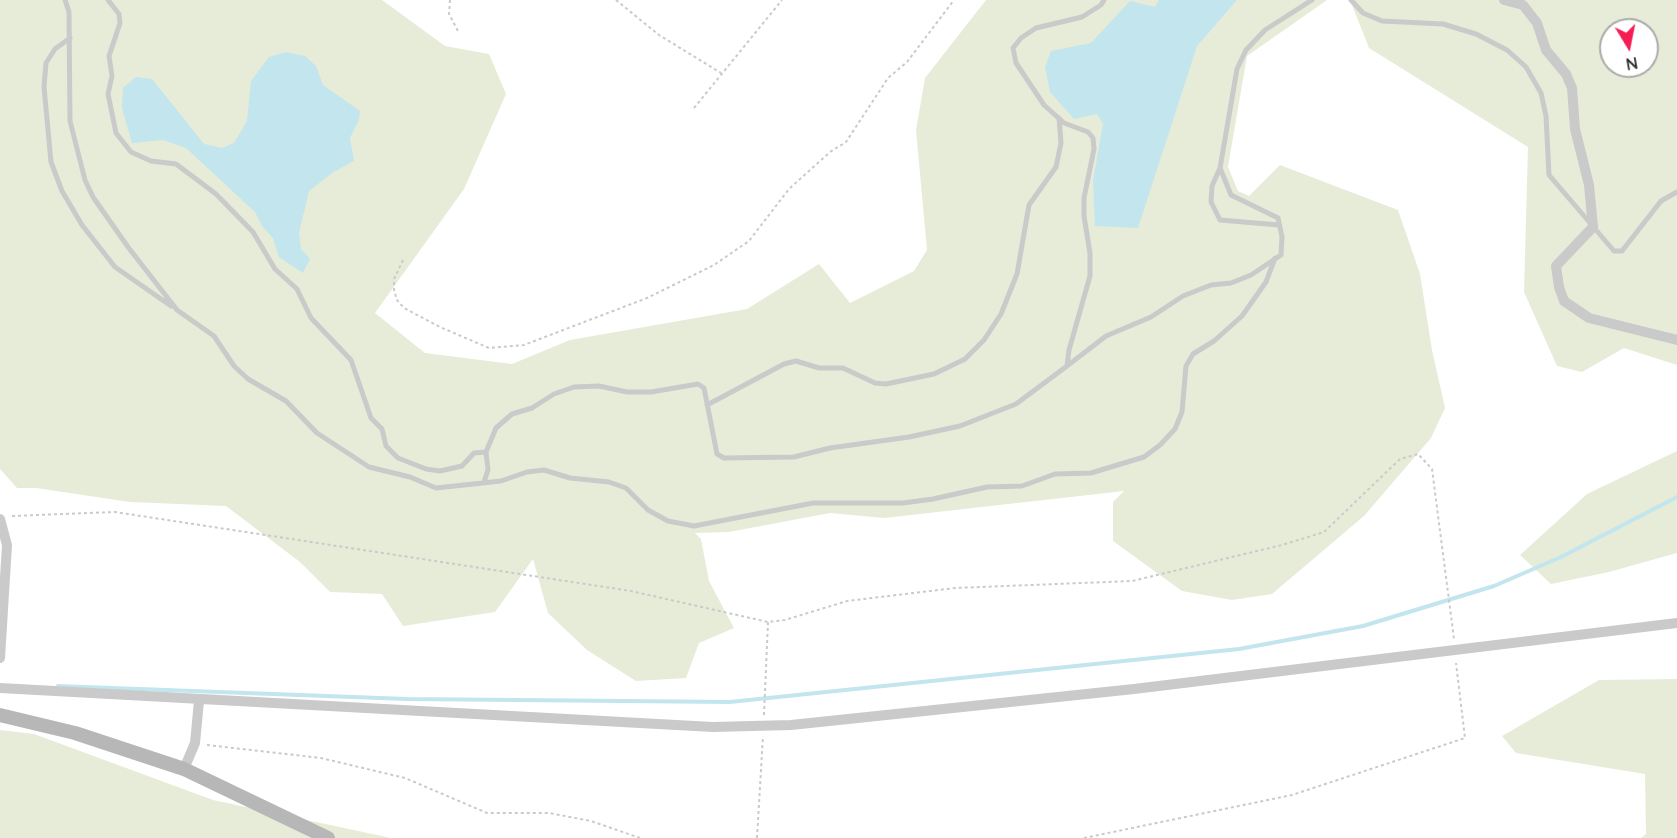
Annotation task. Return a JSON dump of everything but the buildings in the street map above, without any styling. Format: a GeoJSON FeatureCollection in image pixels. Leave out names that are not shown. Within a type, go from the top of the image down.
{"type":"FeatureCollection","features":[{"type":"Feature","properties":{"kind":"main road"},"geometry":{"type":"LineString","coordinates":[[0,715],[75,733],[184,769],[328,838]]}},
{"type":"Feature","properties":{"kind":"street"},"geometry":{"type":"LineString","coordinates":[[1504,0],[1523,5],[1537,23],[1546,50],[1566,75],[1572,88],[1575,129],[1589,185],[1593,227],[1556,266],[1564,301],[1589,318],[1677,340]]}},
{"type":"Feature","properties":{"kind":"street"},"geometry":{"type":"LineString","coordinates":[[0,519],[7,545],[0,658]]}},
{"type":"Feature","properties":{"kind":"street"},"geometry":{"type":"LineString","coordinates":[[0,688],[713,727],[791,725],[1122,690],[1677,623]]}},
{"type":"Feature","properties":{"kind":"street"},"geometry":{"type":"LineString","coordinates":[[184,769],[195,743],[198,700]]}},
{"type":"Feature","properties":{"kind":"lane"},"geometry":{"type":"LineString","coordinates":[[65,0],[69,12],[70,121],[85,180],[93,197],[128,248],[177,310]]}},
{"type":"Feature","properties":{"kind":"lane"},"geometry":{"type":"LineString","coordinates":[[108,0],[119,14],[120,22],[109,56],[112,76],[108,94],[116,133],[131,152],[151,161],[176,164],[216,194],[253,232],[275,269],[297,289],[310,318],[351,360],[371,418],[382,429],[386,446],[398,458],[426,470],[440,471],[462,466],[474,453],[486,452]]}},
{"type":"Feature","properties":{"kind":"lane"},"geometry":{"type":"LineString","coordinates":[[1067,366],[1069,350],[1090,276],[1084,198],[1094,149],[1093,138],[1088,132],[1064,123],[1044,105],[1016,63],[1013,48],[1021,38],[1036,28],[1082,16],[1101,5],[1104,0]]}},
{"type":"Feature","properties":{"kind":"lane"},"geometry":{"type":"LineString","coordinates":[[1279,225],[1220,220],[1211,202],[1212,186],[1220,168],[1237,69],[1246,50],[1265,30],[1312,0]]}},
{"type":"Feature","properties":{"kind":"lane"},"geometry":{"type":"LineString","coordinates":[[1351,0],[1363,13],[1382,21],[1443,24],[1476,34],[1507,50],[1526,67],[1541,93],[1546,116],[1549,175],[1614,251],[1622,251],[1661,201],[1677,192]]}},
{"type":"Feature","properties":{"kind":"lane"},"geometry":{"type":"LineString","coordinates":[[70,38],[55,50],[46,63],[44,87],[51,162],[58,182],[82,225],[115,267],[214,336],[234,366],[249,379],[286,401],[317,433],[369,467],[410,477],[436,488],[454,488],[501,481],[527,472],[544,470],[570,478],[609,482],[626,488],[648,510],[668,521],[694,526],[813,503],[903,503],[987,487],[1022,486],[1055,474],[1091,473],[1144,457],[1160,445],[1175,429],[1182,412],[1186,366],[1189,360],[1193,354],[1214,341],[1242,316],[1266,282],[1275,258]]}},
{"type":"Feature","properties":{"kind":"lane"},"geometry":{"type":"LineString","coordinates":[[707,405],[784,364],[796,361],[819,368],[843,368],[875,383],[886,384],[934,374],[965,359],[984,340],[1000,314],[1017,274],[1029,206],[1056,166],[1061,143],[1059,118]]}},
{"type":"Feature","properties":{"kind":"lane"},"geometry":{"type":"LineString","coordinates":[[484,482],[488,470],[486,452],[496,428],[512,414],[532,408],[554,394],[574,387],[600,386],[627,392],[651,392],[698,384],[704,388],[717,454],[724,458],[794,457],[960,426],[1017,404],[1106,336],[1151,316],[1183,296],[1211,285],[1231,284],[1251,275],[1281,255],[1282,237],[1278,218],[1266,210],[1231,195],[1220,168]]}},
{"type":"Feature","properties":{"kind":"path"},"geometry":{"type":"LineString","coordinates":[[450,0],[449,14],[458,31]]}},
{"type":"Feature","properties":{"kind":"path"},"geometry":{"type":"LineString","coordinates":[[616,0],[659,35],[721,73]]}},
{"type":"Feature","properties":{"kind":"path"},"geometry":{"type":"LineString","coordinates":[[694,108],[782,0]]}},
{"type":"Feature","properties":{"kind":"path"},"geometry":{"type":"LineString","coordinates":[[403,260],[394,279],[394,290],[397,300],[404,308],[440,327],[489,348],[524,345],[647,298],[714,265],[748,241],[789,189],[830,152],[846,142],[888,78],[907,62],[954,0]]}},
{"type":"Feature","properties":{"kind":"path"},"geometry":{"type":"LineString","coordinates":[[12,516],[115,512],[631,591],[768,622],[785,620],[847,601],[955,588],[1132,581],[1282,544],[1324,532],[1400,459],[1418,454],[1432,469],[1465,738],[1292,795],[1084,838]]}},
{"type":"Feature","properties":{"kind":"path"},"geometry":{"type":"LineString","coordinates":[[757,838],[768,622]]}},
{"type":"Feature","properties":{"kind":"path"},"geometry":{"type":"LineString","coordinates":[[195,743],[321,758],[405,778],[487,813],[549,813],[591,821],[640,838]]}},
{"type":"Feature","properties":{"kind":"green space"},"geometry":{"type":"Polygon","coordinates":[[[0,0],[382,0],[445,46],[489,54],[506,94],[464,189],[375,313],[425,353],[512,364],[570,340],[747,309],[819,264],[850,303],[914,271],[927,250],[916,130],[925,78],[986,0],[1327,0],[1247,56],[1228,167],[1238,191],[1249,196],[1280,165],[1398,210],[1420,274],[1432,350],[1445,408],[1431,438],[1364,516],[1272,594],[1232,600],[1182,591],[1113,541],[1113,502],[1124,491],[884,518],[830,513],[729,532],[695,533],[701,539],[709,581],[734,628],[699,643],[686,678],[636,681],[587,650],[548,613],[533,559],[495,612],[403,626],[382,594],[330,592],[300,562],[226,506],[130,502],[36,488],[17,488],[0,469],[0,0]]]}},
{"type":"Feature","properties":{"kind":"green space"},"geometry":{"type":"Polygon","coordinates":[[[1350,0],[1677,0],[1677,365],[1624,348],[1582,372],[1557,366],[1524,292],[1528,147],[1369,48],[1350,0]]]}},
{"type":"Feature","properties":{"kind":"green space"},"geometry":{"type":"Polygon","coordinates":[[[1677,451],[1677,553],[1609,572],[1551,584],[1520,555],[1587,494],[1677,451]]]}},
{"type":"Feature","properties":{"kind":"green space"},"geometry":{"type":"Polygon","coordinates":[[[1677,679],[1677,838],[1641,838],[1646,834],[1645,774],[1516,753],[1502,736],[1599,680],[1677,679]]]}},
{"type":"Feature","properties":{"kind":"green space"},"geometry":{"type":"Polygon","coordinates":[[[0,730],[34,734],[213,800],[391,838],[0,838],[0,730]]]}},
{"type":"Feature","properties":{"kind":"water"},"geometry":{"type":"Polygon","coordinates":[[[1159,0],[1237,0],[1197,46],[1138,228],[1095,226],[1093,181],[1103,124],[1097,114],[1074,119],[1050,92],[1045,67],[1051,51],[1091,43],[1130,1],[1155,7],[1159,0]]]}},
{"type":"Feature","properties":{"kind":"water"},"geometry":{"type":"Polygon","coordinates":[[[286,52],[305,56],[316,66],[323,85],[360,111],[359,120],[350,138],[354,161],[332,173],[309,191],[299,233],[301,249],[310,259],[303,273],[279,257],[273,238],[262,226],[255,212],[186,148],[163,140],[132,143],[122,108],[123,88],[136,77],[152,79],[204,144],[222,148],[234,143],[247,121],[251,81],[269,57],[286,52]]]}},
{"type":"Feature","properties":{"kind":"waterway"},"geometry":{"type":"LineString","coordinates":[[58,686],[407,699],[730,702],[1239,649],[1363,626],[1494,586],[1561,557],[1677,497]]}}]}
